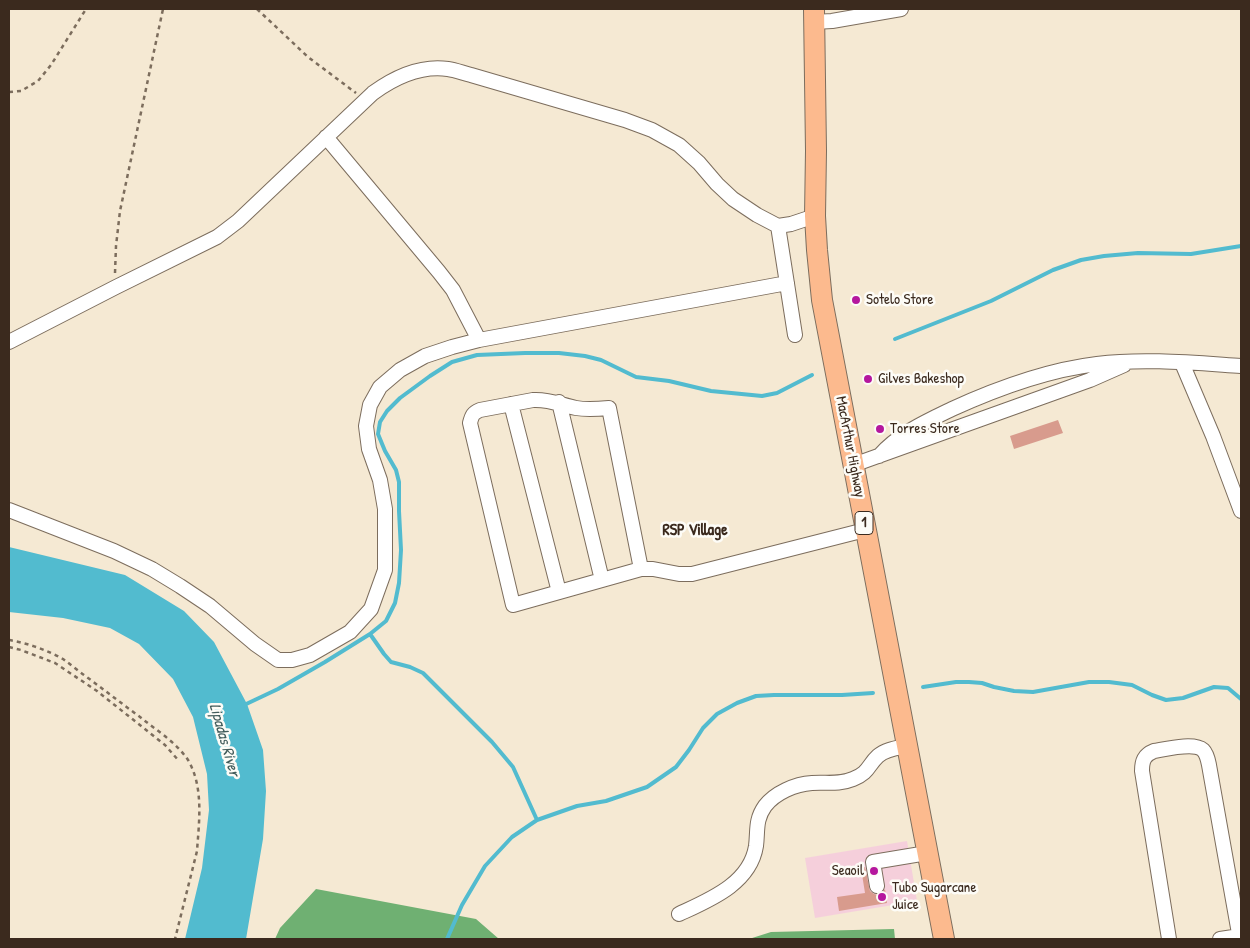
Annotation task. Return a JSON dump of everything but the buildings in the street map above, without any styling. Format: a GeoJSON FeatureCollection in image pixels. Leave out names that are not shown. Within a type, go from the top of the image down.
{"type":"FeatureCollection","features":[{"type":"Feature","properties":{"kind":"highway","name":"MacArthur Highway"},"geometry":{"type":"LineString","coordinates":[[814,15],[815,216],[822,300],[944,939]]}},
{"type":"Feature","properties":{"kind":"street"},"geometry":{"type":"LineString","coordinates":[[814,15],[832,21],[901,9]]}},
{"type":"Feature","properties":{"kind":"street"},"geometry":{"type":"LineString","coordinates":[[9,342],[217,237],[238,221],[385,84],[398,77],[430,68],[447,69],[626,120],[652,130],[679,144],[733,199],[778,226],[815,216]]}},
{"type":"Feature","properties":{"kind":"street"},"geometry":{"type":"LineString","coordinates":[[326,138],[453,290],[479,340]]}},
{"type":"Feature","properties":{"kind":"street"},"geometry":{"type":"LineString","coordinates":[[778,226],[795,335]]}},
{"type":"Feature","properties":{"kind":"street"},"geometry":{"type":"LineString","coordinates":[[9,510],[114,551],[152,570],[210,606],[255,644],[278,660],[292,660],[310,655],[350,632],[371,609],[385,570],[385,509],[380,480],[369,448],[366,426],[370,405],[380,387],[400,370],[425,356],[479,340],[787,283]]}},
{"type":"Feature","properties":{"kind":"street"},"geometry":{"type":"LineString","coordinates":[[853,465],[1090,380],[1132,362]]}},
{"type":"Feature","properties":{"kind":"street"},"geometry":{"type":"LineString","coordinates":[[879,456],[890,444],[933,418],[1002,389],[1071,368],[1132,362],[1241,366]]}},
{"type":"Feature","properties":{"kind":"street"},"geometry":{"type":"LineString","coordinates":[[1182,363],[1213,436],[1241,511]]}},
{"type":"Feature","properties":{"kind":"street"},"geometry":{"type":"LineString","coordinates":[[641,569],[609,408],[583,409],[542,399],[474,412],[470,423],[513,605],[641,569],[692,574],[865,530]]}},
{"type":"Feature","properties":{"kind":"street"},"geometry":{"type":"LineString","coordinates":[[559,402],[602,580]]}},
{"type":"Feature","properties":{"kind":"street"},"geometry":{"type":"LineString","coordinates":[[511,404],[559,592]]}},
{"type":"Feature","properties":{"kind":"street"},"geometry":{"type":"LineString","coordinates":[[679,914],[724,891],[742,876],[750,864],[756,847],[758,817],[766,805],[779,794],[802,784],[813,782],[838,783],[853,779],[868,770],[878,756],[907,746]]}},
{"type":"Feature","properties":{"kind":"street"},"geometry":{"type":"LineString","coordinates":[[1169,939],[1142,763],[1144,757],[1154,751],[1193,746],[1201,748],[1206,755],[1209,765],[1240,938],[1220,939]]}},
{"type":"Feature","properties":{"kind":"street"},"geometry":{"type":"LineString","coordinates":[[877,886],[873,862],[927,853]]}},
{"type":"Feature","properties":{"kind":"path"},"geometry":{"type":"LineString","coordinates":[[9,92],[21,91],[38,81],[51,65],[86,9]]}},
{"type":"Feature","properties":{"kind":"path"},"geometry":{"type":"LineString","coordinates":[[116,287],[116,246],[120,211],[163,9]]}},
{"type":"Feature","properties":{"kind":"path"},"geometry":{"type":"LineString","coordinates":[[257,9],[308,57],[366,100]]}},
{"type":"Feature","properties":{"kind":"path"},"geometry":{"type":"LineString","coordinates":[[9,640],[41,649],[62,659],[174,744],[188,761],[198,790],[197,844],[193,868],[175,939]]}},
{"type":"Feature","properties":{"kind":"path"},"geometry":{"type":"LineString","coordinates":[[9,647],[55,663],[97,691],[165,745],[179,761]]}},
{"type":"Feature","properties":{"kind":"shaded area"},"geometry":{"type":"Polygon","coordinates":[[[907,841],[917,901],[815,918],[805,858],[907,841]]]}},
{"type":"Feature","properties":{"kind":"green space"},"geometry":{"type":"Polygon","coordinates":[[[316,889],[476,919],[499,939],[275,939],[280,928],[316,889]]]}},
{"type":"Feature","properties":{"kind":"green space"},"geometry":{"type":"Polygon","coordinates":[[[894,929],[895,939],[749,939],[771,932],[894,929]]]}},
{"type":"Feature","properties":{"kind":"water","name":"Lipadas River"},"geometry":{"type":"Polygon","coordinates":[[[9,547],[125,575],[184,611],[214,642],[247,704],[263,750],[266,791],[263,839],[246,939],[185,939],[202,868],[209,810],[207,774],[193,717],[173,679],[139,644],[110,628],[63,618],[9,612],[9,547]]]}},
{"type":"Feature","properties":{"kind":"waterway"},"geometry":{"type":"LineString","coordinates":[[895,339],[991,301],[1053,270],[1081,260],[1138,253],[1191,254],[1241,246]]}},
{"type":"Feature","properties":{"kind":"waterway"},"geometry":{"type":"LineString","coordinates":[[242,706],[278,689],[325,662],[370,634],[386,621],[395,603],[399,583],[401,550],[399,482],[396,470],[378,434],[380,422],[387,411],[400,398],[452,362],[477,355],[559,353],[601,360],[636,377],[669,381],[711,391],[762,396],[777,393],[812,375]]}},
{"type":"Feature","properties":{"kind":"waterway"},"geometry":{"type":"LineString","coordinates":[[370,634],[391,662],[423,673],[492,742],[513,767],[537,820]]}},
{"type":"Feature","properties":{"kind":"waterway"},"geometry":{"type":"LineString","coordinates":[[923,687],[969,682],[982,683],[1014,691],[1033,692],[1089,682],[1109,682],[1132,685],[1166,700],[1183,698],[1214,687],[1228,688],[1241,699]]}},
{"type":"Feature","properties":{"kind":"waterway"},"geometry":{"type":"LineString","coordinates":[[447,939],[462,905],[485,866],[512,837],[537,820],[577,806],[606,801],[647,787],[676,767],[703,728],[717,714],[737,703],[756,696],[873,693]]}},
{"type":"Feature","properties":{"kind":"place","name":"Sotelo Store"},"geometry":{"type":"Point","coordinates":[856,300]}},
{"type":"Feature","properties":{"kind":"place","name":"Gilves Bakeshop"},"geometry":{"type":"Point","coordinates":[868,379]}},
{"type":"Feature","properties":{"kind":"place","name":"Torres Store"},"geometry":{"type":"Point","coordinates":[880,429]}},
{"type":"Feature","properties":{"kind":"place","name":"Seaoil"},"geometry":{"type":"Point","coordinates":[874,871]}},
{"type":"Feature","properties":{"kind":"place","name":"Tubo Sugarcane Juice"},"geometry":{"type":"Point","coordinates":[882,897]}},
{"type":"Feature","properties":{"kind":"district","name":"RSP Village"},"geometry":{"type":"Point","coordinates":[695,531]}}]}
